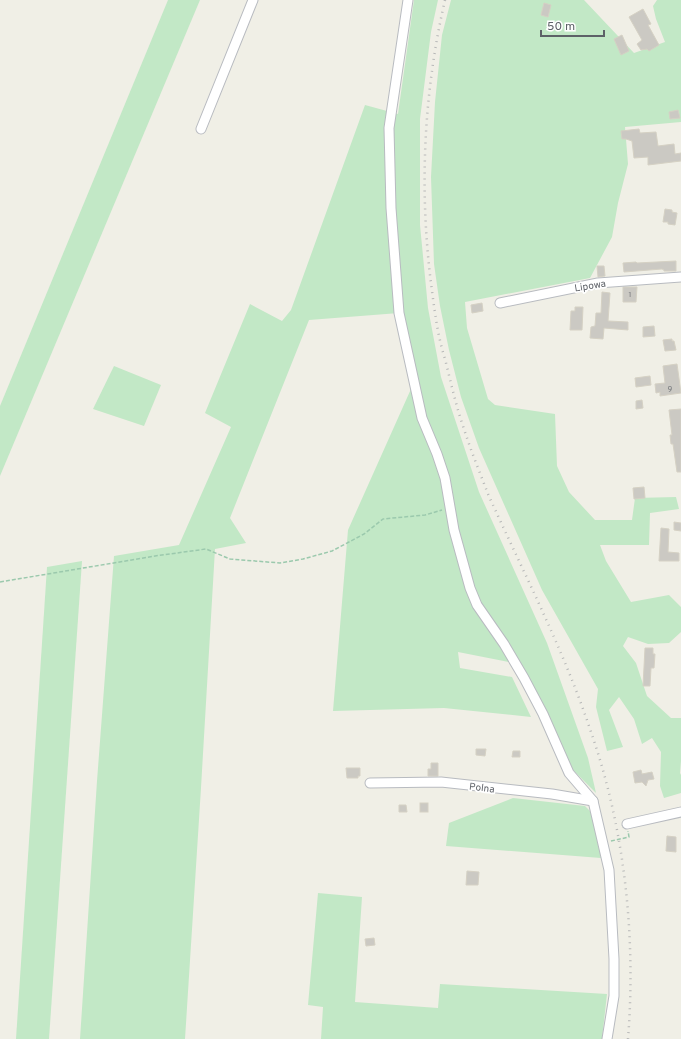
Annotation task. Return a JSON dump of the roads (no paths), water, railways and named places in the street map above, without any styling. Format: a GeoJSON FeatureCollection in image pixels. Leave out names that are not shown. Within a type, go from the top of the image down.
{"type":"FeatureCollection","features":[{"type":"Feature","properties":{"kind":"lane"},"geometry":{"type":"LineString","coordinates":[[201,129],[253,0]]}},
{"type":"Feature","properties":{"kind":"lane"},"geometry":{"type":"LineString","coordinates":[[408,0],[389,128],[391,208],[399,313],[422,418],[445,478],[454,530],[464,569],[477,606],[504,644],[524,678],[543,714],[569,773],[593,801],[605,833],[609,870],[614,959],[614,996],[607,1039]]}},
{"type":"Feature","properties":{"kind":"lane","name":"Lipowa"},"geometry":{"type":"LineString","coordinates":[[500,303],[598,283],[681,277]]}},
{"type":"Feature","properties":{"kind":"lane","name":"Polna"},"geometry":{"type":"LineString","coordinates":[[370,783],[441,782],[552,794],[593,801]]}},
{"type":"Feature","properties":{"kind":"lane"},"geometry":{"type":"LineString","coordinates":[[627,824],[681,812]]}},
{"type":"Feature","properties":{"kind":"railway"},"geometry":{"type":"LineString","coordinates":[[445,0],[432,72],[425,145],[425,218],[437,325],[456,403],[473,454],[488,494],[557,643],[581,704],[603,771],[613,809],[620,847],[629,924],[630,1001],[628,1039]]}}]}
